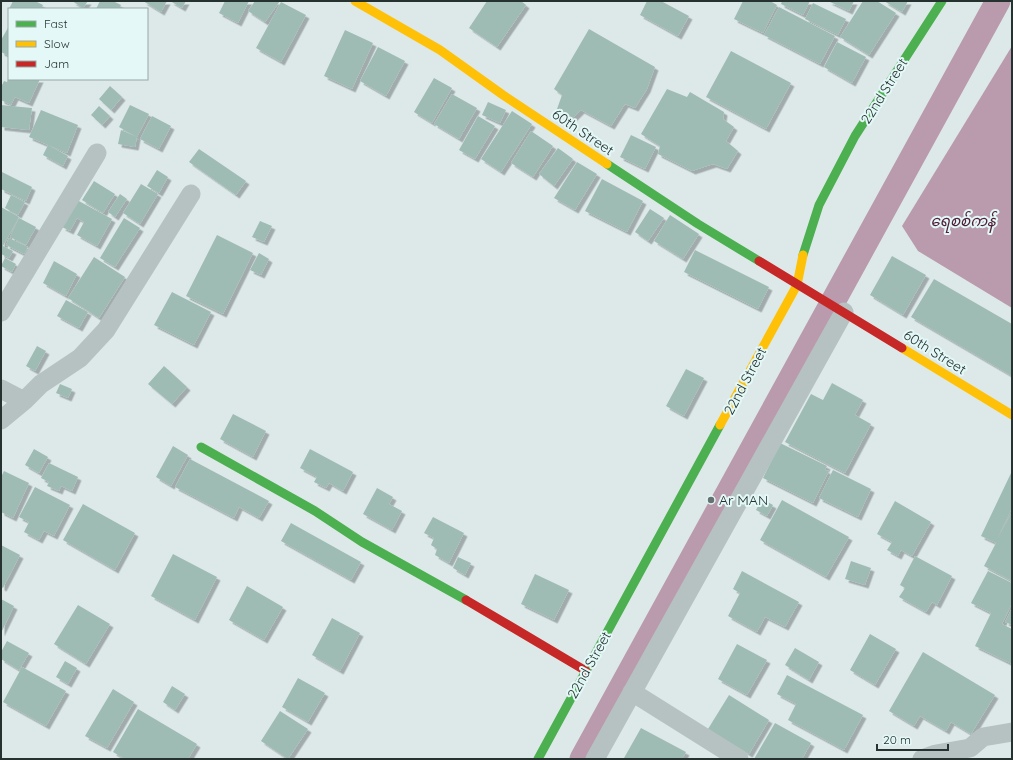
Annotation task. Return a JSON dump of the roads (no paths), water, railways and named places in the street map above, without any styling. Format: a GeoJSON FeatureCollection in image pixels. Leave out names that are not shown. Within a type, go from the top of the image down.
{"type":"FeatureCollection","features":[{"type":"Feature","properties":{"kind":"street","name":"60th Street"},"geometry":{"type":"LineString","coordinates":[[355,1],[415,34],[656,197],[1012,415]]}},
{"type":"Feature","properties":{"kind":"street","name":"22nd Street"},"geometry":{"type":"LineString","coordinates":[[538,759],[797,284],[806,243],[820,205],[855,136],[942,1]]}},
{"type":"Feature","properties":{"kind":"street"},"geometry":{"type":"LineString","coordinates":[[1,312],[97,153]]}},
{"type":"Feature","properties":{"kind":"street"},"geometry":{"type":"LineString","coordinates":[[1,420],[24,401],[41,384],[80,358],[106,330],[191,194]]}},
{"type":"Feature","properties":{"kind":"street"},"geometry":{"type":"LineString","coordinates":[[595,759],[841,310]]}},
{"type":"Feature","properties":{"kind":"street"},"geometry":{"type":"LineString","coordinates":[[1,389],[24,401]]}},
{"type":"Feature","properties":{"kind":"street"},"geometry":{"type":"LineString","coordinates":[[201,447],[315,511],[362,542],[495,616],[586,671]]}},
{"type":"Feature","properties":{"kind":"street"},"geometry":{"type":"LineString","coordinates":[[632,692],[739,759]]}},
{"type":"Feature","properties":{"kind":"street"},"geometry":{"type":"LineString","coordinates":[[922,759],[936,754],[970,748],[983,737],[1012,732]]}},
{"type":"Feature","properties":{"kind":"water","name":"ရေစစ်ကန်"},"geometry":{"type":"Polygon","coordinates":[[[1012,46],[1012,308],[918,251],[902,226],[1012,46]]]}},
{"type":"Feature","properties":{"kind":"waterway"},"geometry":{"type":"LineString","coordinates":[[582,759],[998,1]]}},
{"type":"Feature","properties":{"kind":"place","name":"Ar MAN"},"geometry":{"type":"Point","coordinates":[711,500]}}]}
